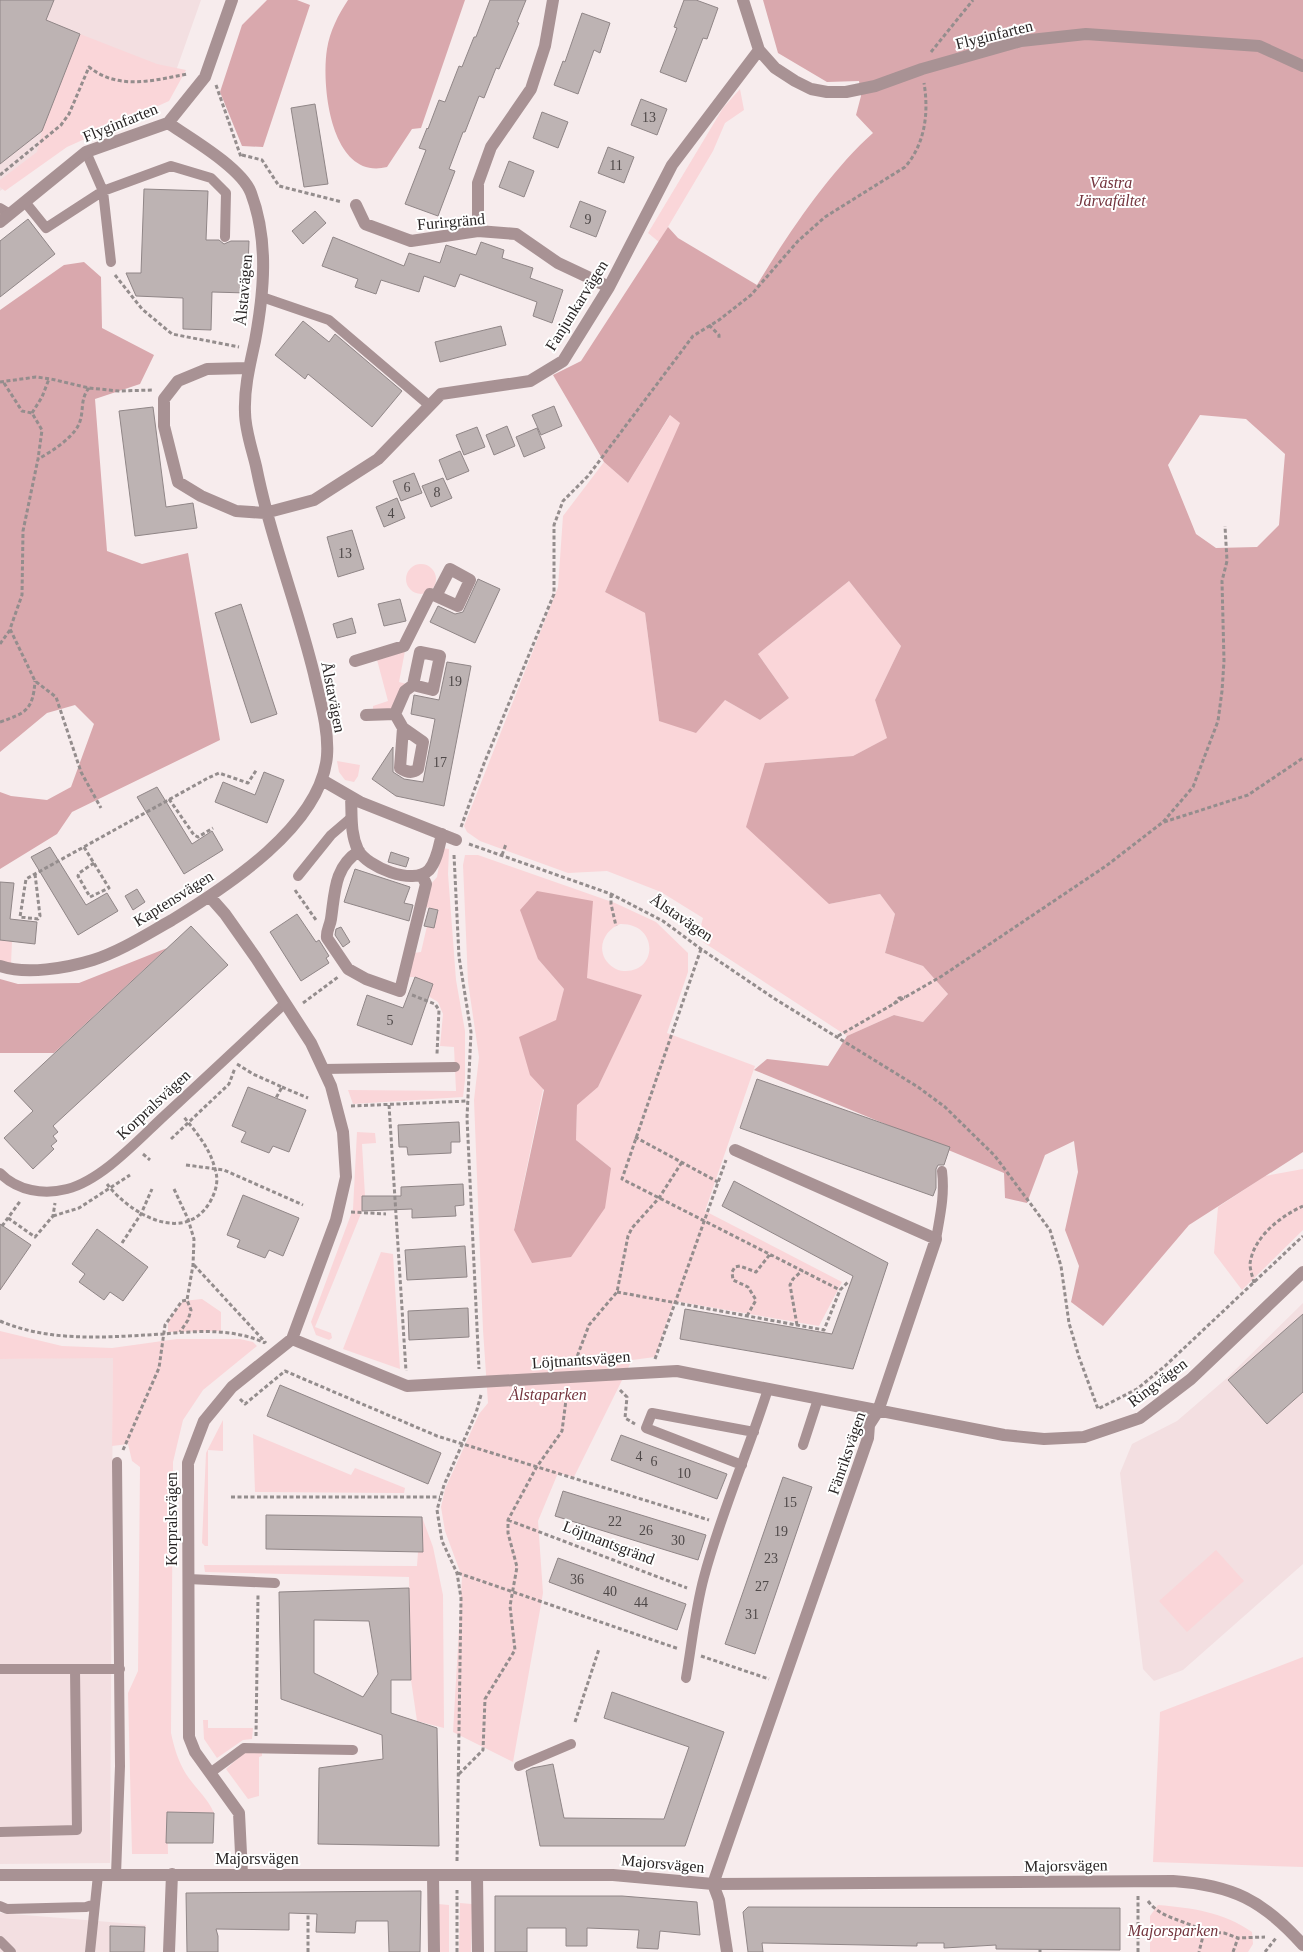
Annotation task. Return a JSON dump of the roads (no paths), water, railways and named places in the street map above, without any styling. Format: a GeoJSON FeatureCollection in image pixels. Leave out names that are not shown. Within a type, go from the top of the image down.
{"type":"FeatureCollection","features":[{"type":"Feature","properties":{"kind":"street","name":"Flyginfarten"},"geometry":{"type":"LineString","coordinates":[[3,215],[25,202],[86,152],[168,122],[205,77],[232,0]]}},
{"type":"Feature","properties":{"kind":"street"},"geometry":{"type":"LineString","coordinates":[[478,232],[478,182],[491,147],[531,89],[545,46],[553,0]]}},
{"type":"Feature","properties":{"kind":"street","name":"Flyginfarten"},"geometry":{"type":"LineString","coordinates":[[743,0],[759,50],[775,68],[811,89],[827,92],[846,92],[870,87],[922,69],[1021,41],[1086,34],[1259,46],[1303,66]]}},
{"type":"Feature","properties":{"kind":"street","name":"Fanjunkarvägen"},"geometry":{"type":"LineString","coordinates":[[248,368],[207,369],[178,381],[164,399],[164,426],[178,482],[201,496],[236,511],[265,513],[314,500],[378,459],[441,394],[530,381],[564,361],[609,287],[672,165],[759,50]]}},
{"type":"Feature","properties":{"kind":"street","name":"Ålstavägen"},"geometry":{"type":"LineString","coordinates":[[168,122],[229,165],[250,190],[261,228],[264,261],[262,297],[248,368],[244,413],[265,513],[309,653],[324,717],[327,755],[322,780]]}},
{"type":"Feature","properties":{"kind":"street","name":"Furirgränd"},"geometry":{"type":"LineString","coordinates":[[356,205],[365,224],[411,241],[478,232],[516,234],[558,263],[609,287]]}},
{"type":"Feature","properties":{"kind":"street"},"geometry":{"type":"LineString","coordinates":[[404,646],[430,594],[436,596]]}},
{"type":"Feature","properties":{"kind":"street"},"geometry":{"type":"LineString","coordinates":[[355,660],[404,646],[440,656],[433,690],[413,685]]}},
{"type":"Feature","properties":{"kind":"street"},"geometry":{"type":"LineString","coordinates":[[395,714],[405,691],[413,685],[420,652]]}},
{"type":"Feature","properties":{"kind":"street"},"geometry":{"type":"LineString","coordinates":[[366,714],[395,714],[400,719],[403,728]]}},
{"type":"Feature","properties":{"kind":"street"},"geometry":{"type":"LineString","coordinates":[[322,780],[351,797],[456,840]]}},
{"type":"Feature","properties":{"kind":"street","name":"Kaptensvägen"},"geometry":{"type":"LineString","coordinates":[[0,966],[7,968],[50,969],[94,960],[132,943],[210,897],[269,851],[298,819],[322,780]]}},
{"type":"Feature","properties":{"kind":"street"},"geometry":{"type":"LineString","coordinates":[[351,797],[353,835],[359,851],[372,864],[408,877],[422,875],[432,864],[442,834]]}},
{"type":"Feature","properties":{"kind":"street"},"geometry":{"type":"LineString","coordinates":[[359,851],[349,858],[342,867],[335,886],[331,921],[326,934],[348,969],[366,979],[400,991],[426,884],[422,875]]}},
{"type":"Feature","properties":{"kind":"street"},"geometry":{"type":"LineString","coordinates":[[210,897],[225,914],[256,958],[311,1043],[332,1086],[343,1132],[346,1177],[336,1220],[292,1339]]}},
{"type":"Feature","properties":{"kind":"street"},"geometry":{"type":"LineString","coordinates":[[731,1153],[936,1239]]}},
{"type":"Feature","properties":{"kind":"street","name":"Fänriksvägen"},"geometry":{"type":"LineString","coordinates":[[713,1884],[868,1438],[869,1425],[878,1411],[936,1239]]}},
{"type":"Feature","properties":{"kind":"street","name":"Ringvägen"},"geometry":{"type":"LineString","coordinates":[[878,1411],[1020,1437],[1044,1439],[1084,1437],[1106,1432],[1140,1418],[1166,1400],[1303,1272]]}},
{"type":"Feature","properties":{"kind":"street","name":"Löjtnantsvägen"},"geometry":{"type":"LineString","coordinates":[[292,1339],[407,1386],[677,1371],[878,1411]]}},
{"type":"Feature","properties":{"kind":"street","name":"Korpralsvägen"},"geometry":{"type":"LineString","coordinates":[[242,1874],[239,1813],[195,1752],[190,1737],[188,1463],[204,1421],[232,1387],[292,1339]]}},
{"type":"Feature","properties":{"kind":"street"},"geometry":{"type":"LineString","coordinates":[[169,1952],[172,1874]]}},
{"type":"Feature","properties":{"kind":"street","name":"Majorsvägen"},"geometry":{"type":"LineString","coordinates":[[0,1875],[612,1875],[713,1884],[1138,1880],[1184,1882],[1229,1890],[1262,1906],[1284,1924],[1303,1944]]}},
{"type":"Feature","properties":{"kind":"street"},"geometry":{"type":"LineString","coordinates":[[433,1875],[434,1952]]}},
{"type":"Feature","properties":{"kind":"street"},"geometry":{"type":"LineString","coordinates":[[477,1875],[478,1952]]}},
{"type":"Feature","properties":{"kind":"street"},"geometry":{"type":"LineString","coordinates":[[713,1884],[719,1900],[726,1952]]}},
{"type":"Feature","properties":{"kind":"lane"},"geometry":{"type":"LineString","coordinates":[[86,152],[103,192],[110,262]]}},
{"type":"Feature","properties":{"kind":"lane"},"geometry":{"type":"LineString","coordinates":[[25,202],[46,228],[103,192],[171,166],[211,178],[226,192],[225,237]]}},
{"type":"Feature","properties":{"kind":"lane"},"geometry":{"type":"LineString","coordinates":[[262,297],[329,320],[430,406]]}},
{"type":"Feature","properties":{"kind":"lane"},"geometry":{"type":"LineString","coordinates":[[298,876],[331,835],[352,817]]}},
{"type":"Feature","properties":{"kind":"lane","name":"Korpralsvägen"},"geometry":{"type":"LineString","coordinates":[[0,1173],[18,1186],[45,1192],[68,1189],[98,1173],[121,1155],[226,1058],[288,1008]]}},
{"type":"Feature","properties":{"kind":"lane"},"geometry":{"type":"LineString","coordinates":[[323,1069],[455,1067]]}},
{"type":"Feature","properties":{"kind":"lane"},"geometry":{"type":"LineString","coordinates":[[936,1239],[943,1199],[942,1171]]}},
{"type":"Feature","properties":{"kind":"lane"},"geometry":{"type":"LineString","coordinates":[[686,1678],[700,1592],[720,1523],[768,1389]]}},
{"type":"Feature","properties":{"kind":"lane"},"geometry":{"type":"LineString","coordinates":[[803,1445],[818,1399]]}},
{"type":"Feature","properties":{"kind":"lane"},"geometry":{"type":"LineString","coordinates":[[742,1465],[646,1428],[652,1413],[754,1432]]}},
{"type":"Feature","properties":{"kind":"lane"},"geometry":{"type":"LineString","coordinates":[[116,1875],[120,1815],[117,1462]]}},
{"type":"Feature","properties":{"kind":"lane"},"geometry":{"type":"LineString","coordinates":[[188,1579],[276,1583]]}},
{"type":"Feature","properties":{"kind":"lane"},"geometry":{"type":"LineString","coordinates":[[0,1669],[120,1669]]}},
{"type":"Feature","properties":{"kind":"lane"},"geometry":{"type":"LineString","coordinates":[[0,1832],[77,1830],[75,1669]]}},
{"type":"Feature","properties":{"kind":"lane"},"geometry":{"type":"LineString","coordinates":[[519,1766],[571,1744]]}},
{"type":"Feature","properties":{"kind":"lane"},"geometry":{"type":"LineString","coordinates":[[210,1773],[244,1748],[353,1750]]}},
{"type":"Feature","properties":{"kind":"lane"},"geometry":{"type":"LineString","coordinates":[[90,1952],[98,1875]]}},
{"type":"Feature","properties":{"kind":"lane"},"geometry":{"type":"LineString","coordinates":[[0,1906],[8,1910],[86,1907],[95,1904]]}},
{"type":"Feature","properties":{"kind":"lane"},"geometry":{"type":"LineString","coordinates":[[0,1941],[11,1952]]}},
{"type":"Feature","properties":{"kind":"park label","name":"Västra Järvafältet"},"geometry":{"type":"Point","coordinates":[1111,191]}},
{"type":"Feature","properties":{"kind":"park label","name":"Ålstaparken"},"geometry":{"type":"Point","coordinates":[548,1394]}},
{"type":"Feature","properties":{"kind":"park label","name":"Majorsparken"},"geometry":{"type":"Point","coordinates":[1173,1930]}}]}
